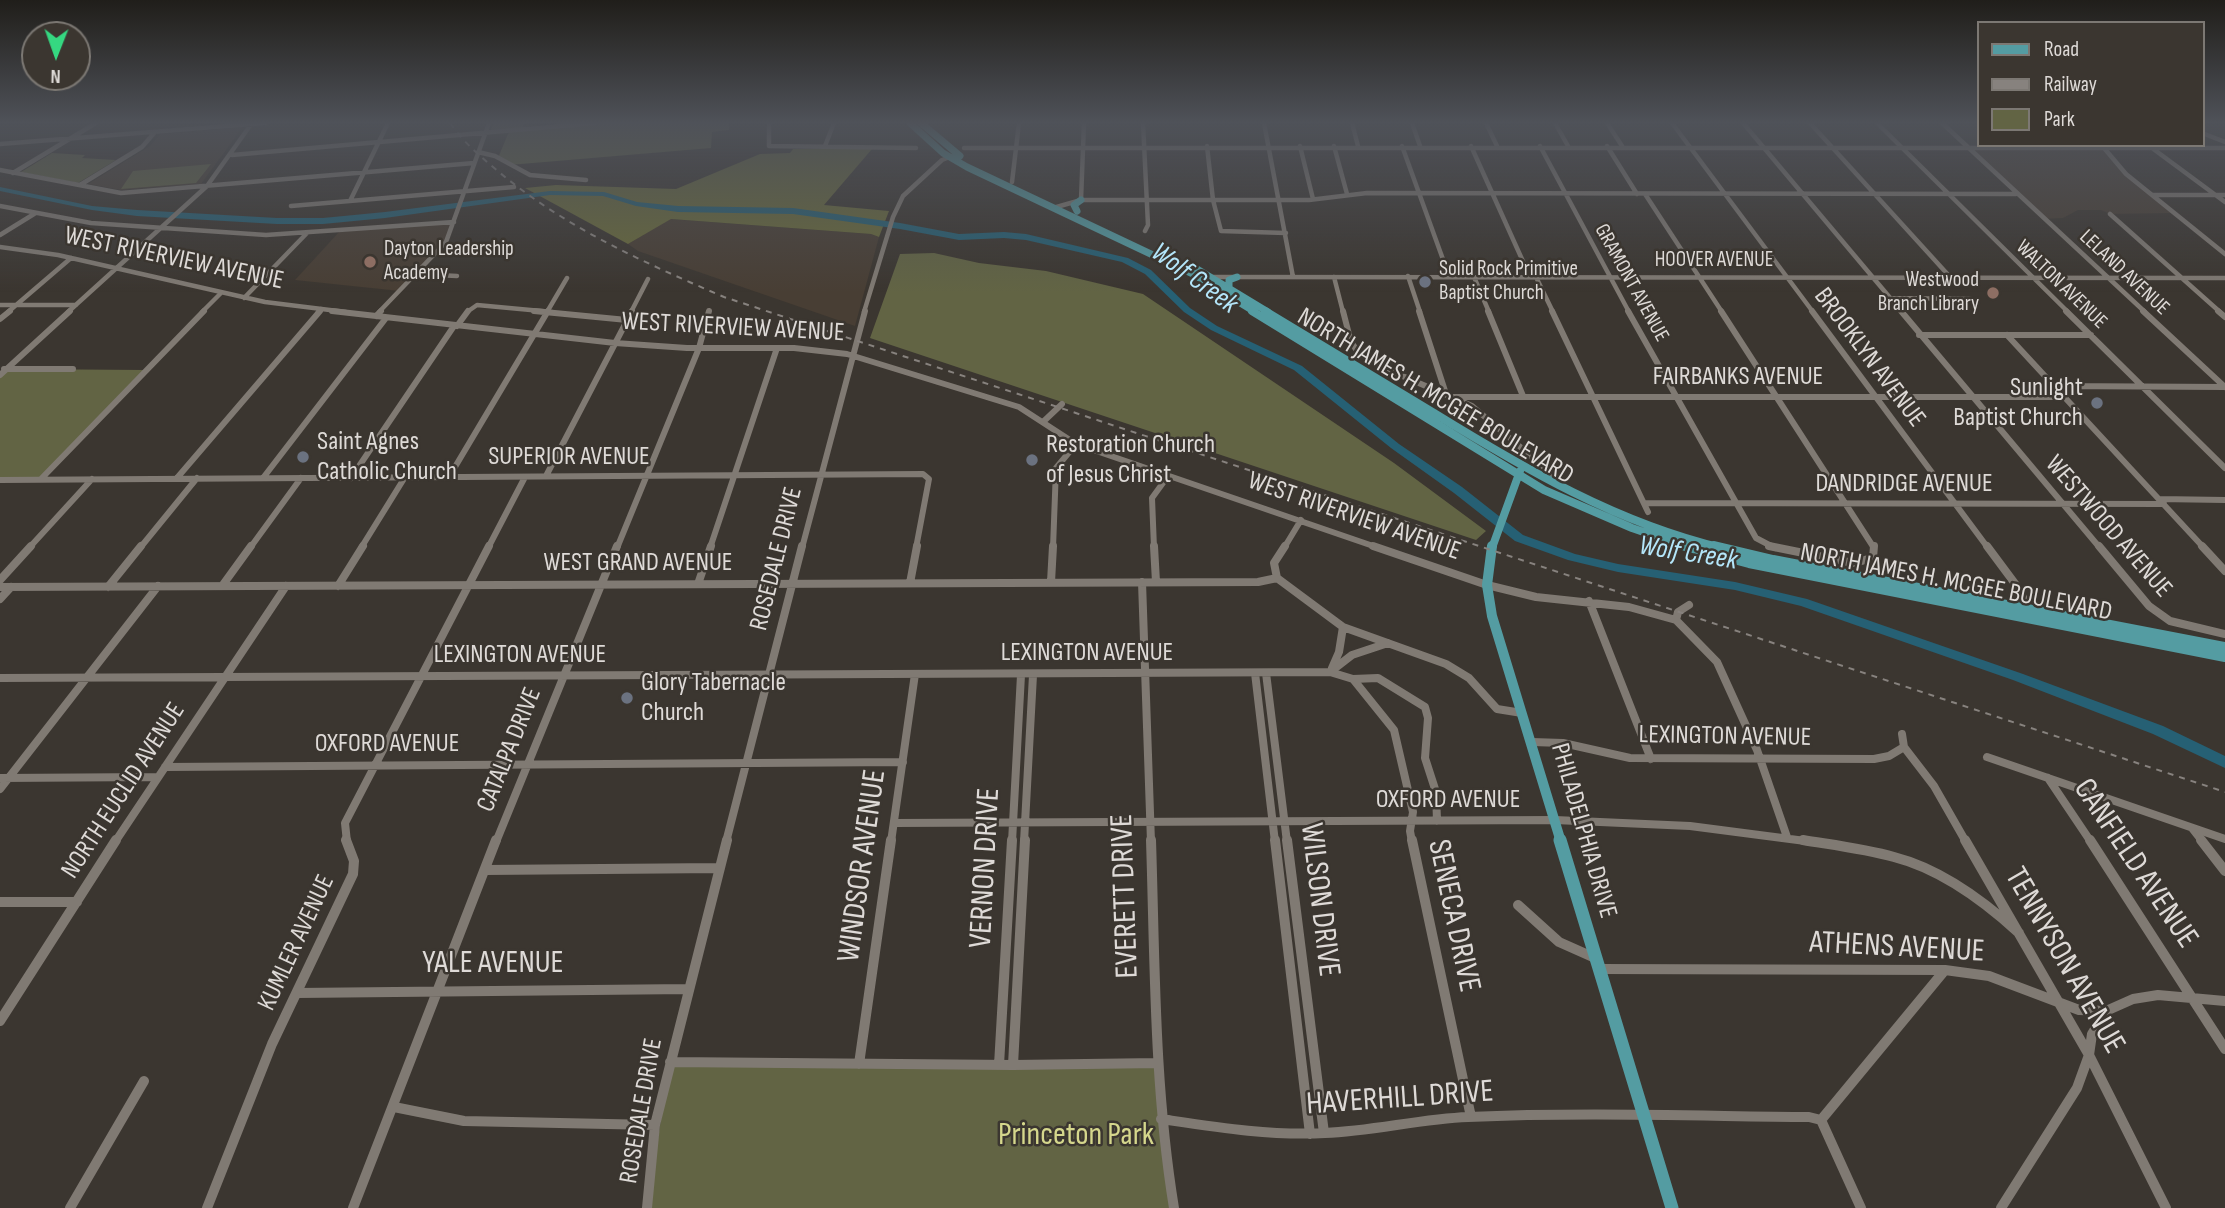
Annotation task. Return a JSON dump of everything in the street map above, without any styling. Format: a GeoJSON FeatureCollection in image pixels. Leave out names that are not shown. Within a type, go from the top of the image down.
{"type":"FeatureCollection","features":[{"type":"Feature","properties":{"kind":"main road","name":"NORTH JAMES H. MCGEE BOULEVARD"},"geometry":{"type":"LineString","coordinates":[[994,179],[1229,288],[1520,472]]}},
{"type":"Feature","properties":{"kind":"main road","name":"NORTH JAMES H. MCGEE BOULEVARD"},"geometry":{"type":"LineString","coordinates":[[1008,179],[1077,211],[1208,279],[1520,472],[1602,516],[1708,553],[1783,571],[2225,647]]}},
{"type":"Feature","properties":{"kind":"main road"},"geometry":{"type":"LineString","coordinates":[[1077,211],[1074,205],[1081,200]]}},
{"type":"Feature","properties":{"kind":"main road"},"geometry":{"type":"LineString","coordinates":[[1229,288],[1229,280],[1237,277]]}},
{"type":"Feature","properties":{"kind":"main road","name":"PHILADELPHIA DRIVE"},"geometry":{"type":"LineString","coordinates":[[1520,472],[1491,550],[1487,585],[1494,624],[1672,1208]]}},
{"type":"Feature","properties":{"kind":"main road","name":"NORTH JAMES H. MCGEE BOULEVARD"},"geometry":{"type":"LineString","coordinates":[[2030,613],[2225,657]]}},
{"type":"Feature","properties":{"kind":"street"},"geometry":{"type":"LineString","coordinates":[[49,179],[121,193],[287,179]]}},
{"type":"Feature","properties":{"kind":"street"},"geometry":{"type":"LineString","coordinates":[[80,185],[89,179]]}},
{"type":"Feature","properties":{"kind":"street"},"geometry":{"type":"LineString","coordinates":[[0,375],[3,369],[212,179]]}},
{"type":"Feature","properties":{"kind":"street"},"geometry":{"type":"LineString","coordinates":[[350,201],[361,179]]}},
{"type":"Feature","properties":{"kind":"street"},"geometry":{"type":"LineString","coordinates":[[376,316],[446,242],[469,179]]}},
{"type":"Feature","properties":{"kind":"street"},"geometry":{"type":"LineString","coordinates":[[579,179],[586,180]]}},
{"type":"Feature","properties":{"kind":"street","name":"ROSEDALE DRIVE"},"geometry":{"type":"LineString","coordinates":[[647,1208],[655,1125],[820,475],[852,355],[895,212],[903,196],[921,179]]}},
{"type":"Feature","properties":{"kind":"street"},"geometry":{"type":"LineString","coordinates":[[1081,200],[1082,179]]}},
{"type":"Feature","properties":{"kind":"street"},"geometry":{"type":"LineString","coordinates":[[1145,231],[1148,225],[1146,179]]}},
{"type":"Feature","properties":{"kind":"street"},"geometry":{"type":"LineString","coordinates":[[1211,179],[1222,232],[1286,233]]}},
{"type":"Feature","properties":{"kind":"street"},"geometry":{"type":"LineString","coordinates":[[1275,179],[1293,277]]}},
{"type":"Feature","properties":{"kind":"street"},"geometry":{"type":"LineString","coordinates":[[1308,179],[1313,199]]}},
{"type":"Feature","properties":{"kind":"street"},"geometry":{"type":"LineString","coordinates":[[1343,179],[1347,194]]}},
{"type":"Feature","properties":{"kind":"street"},"geometry":{"type":"LineString","coordinates":[[1414,179],[1449,276]]}},
{"type":"Feature","properties":{"kind":"street"},"geometry":{"type":"LineString","coordinates":[[1486,179],[1648,512]]}},
{"type":"Feature","properties":{"kind":"street","name":"GRAMONT AVENUE"},"geometry":{"type":"LineString","coordinates":[[1557,179],[1609,277],[1761,543],[1853,563],[1871,560],[1875,554],[1874,546],[1846,503]]}},
{"type":"Feature","properties":{"kind":"street"},"geometry":{"type":"LineString","coordinates":[[1628,179],[1637,194]]}},
{"type":"Feature","properties":{"kind":"street","name":"BROOKLYN AVENUE"},"geometry":{"type":"LineString","coordinates":[[1713,179],[2025,597],[2030,613]]}},
{"type":"Feature","properties":{"kind":"street","name":"WESTWOOD AVENUE"},"geometry":{"type":"LineString","coordinates":[[1790,179],[2154,612],[2178,624],[2223,634]]}},
{"type":"Feature","properties":{"kind":"street"},"geometry":{"type":"LineString","coordinates":[[1861,179],[1951,278]]}},
{"type":"Feature","properties":{"kind":"street","name":"WALTON AVENUE"},"geometry":{"type":"LineString","coordinates":[[1933,179],[2225,468]]}},
{"type":"Feature","properties":{"kind":"street","name":"LELAND AVENUE"},"geometry":{"type":"LineString","coordinates":[[2001,179],[2225,387]]}},
{"type":"Feature","properties":{"kind":"street"},"geometry":{"type":"LineString","coordinates":[[2133,179],[2225,254]]}},
{"type":"Feature","properties":{"kind":"street"},"geometry":{"type":"LineString","coordinates":[[2194,179],[2225,202]]}},
{"type":"Feature","properties":{"kind":"street"},"geometry":{"type":"LineString","coordinates":[[291,206],[514,187]]}},
{"type":"Feature","properties":{"kind":"street"},"geometry":{"type":"LineString","coordinates":[[1053,208],[1081,200],[1279,200],[1347,194],[2016,194]]}},
{"type":"Feature","properties":{"kind":"street"},"geometry":{"type":"LineString","coordinates":[[1645,194],[1846,503]]}},
{"type":"Feature","properties":{"kind":"street"},"geometry":{"type":"LineString","coordinates":[[2153,195],[2225,195]]}},
{"type":"Feature","properties":{"kind":"street"},"geometry":{"type":"LineString","coordinates":[[0,206],[83,222],[266,235],[455,220]]}},
{"type":"Feature","properties":{"kind":"street"},"geometry":{"type":"LineString","coordinates":[[0,235],[35,214]]}},
{"type":"Feature","properties":{"kind":"street"},"geometry":{"type":"LineString","coordinates":[[2110,214],[2225,317]]}},
{"type":"Feature","properties":{"kind":"street"},"geometry":{"type":"LineString","coordinates":[[244,298],[307,233]]}},
{"type":"Feature","properties":{"kind":"street","name":"WEST RIVERVIEW AVENUE"},"geometry":{"type":"LineString","coordinates":[[0,247],[71,258],[244,298],[386,318],[615,343],[699,348],[776,348],[852,355],[1019,407],[1076,444],[1487,585],[1536,597],[1629,607],[1676,620]]}},
{"type":"Feature","properties":{"kind":"street"},"geometry":{"type":"LineString","coordinates":[[0,319],[71,258]]}},
{"type":"Feature","properties":{"kind":"street"},"geometry":{"type":"LineString","coordinates":[[100,283],[119,274],[140,273]]}},
{"type":"Feature","properties":{"kind":"street"},"geometry":{"type":"LineString","coordinates":[[417,274],[457,276]]}},
{"type":"Feature","properties":{"kind":"street"},"geometry":{"type":"LineString","coordinates":[[1408,276],[1450,395]]}},
{"type":"Feature","properties":{"kind":"street","name":"HOOVER AVENUE"},"geometry":{"type":"LineString","coordinates":[[1208,279],[1408,276],[2225,278]]}},
{"type":"Feature","properties":{"kind":"street"},"geometry":{"type":"LineString","coordinates":[[1474,276],[1523,396]]}},
{"type":"Feature","properties":{"kind":"street"},"geometry":{"type":"LineString","coordinates":[[1334,277],[1351,342],[1358,352],[1377,365],[1450,395],[1491,421],[1558,479]]}},
{"type":"Feature","properties":{"kind":"street"},"geometry":{"type":"LineString","coordinates":[[449,477],[567,278]]}},
{"type":"Feature","properties":{"kind":"street"},"geometry":{"type":"LineString","coordinates":[[546,477],[648,279]]}},
{"type":"Feature","properties":{"kind":"street"},"geometry":{"type":"LineString","coordinates":[[41,479],[221,293]]}},
{"type":"Feature","properties":{"kind":"street"},"geometry":{"type":"LineString","coordinates":[[1889,298],[1971,299]]}},
{"type":"Feature","properties":{"kind":"street"},"geometry":{"type":"LineString","coordinates":[[351,478],[455,326],[471,307],[477,304],[627,320]]}},
{"type":"Feature","properties":{"kind":"street"},"geometry":{"type":"LineString","coordinates":[[0,305],[76,305]]}},
{"type":"Feature","properties":{"kind":"street"},"geometry":{"type":"LineString","coordinates":[[177,478],[321,309]]}},
{"type":"Feature","properties":{"kind":"street","name":"CATALPA DRIVE"},"geometry":{"type":"LineString","coordinates":[[353,1208],[526,764],[699,348],[709,310]]}},
{"type":"Feature","properties":{"kind":"street"},"geometry":{"type":"LineString","coordinates":[[263,478],[386,318]]}},
{"type":"Feature","properties":{"kind":"street"},"geometry":{"type":"LineString","coordinates":[[1919,335],[2091,335]]}},
{"type":"Feature","properties":{"kind":"street"},"geometry":{"type":"LineString","coordinates":[[2007,335],[2225,570]]}},
{"type":"Feature","properties":{"kind":"street"},"geometry":{"type":"LineString","coordinates":[[698,584],[776,348]]}},
{"type":"Feature","properties":{"kind":"street"},"geometry":{"type":"LineString","coordinates":[[3,369],[73,369]]}},
{"type":"Feature","properties":{"kind":"street"},"geometry":{"type":"LineString","coordinates":[[2055,386],[2225,387]]}},
{"type":"Feature","properties":{"kind":"street","name":"FAIRBANKS AVENUE"},"geometry":{"type":"LineString","coordinates":[[1450,395],[2065,397]]}},
{"type":"Feature","properties":{"kind":"street"},"geometry":{"type":"LineString","coordinates":[[1044,421],[1062,404]]}},
{"type":"Feature","properties":{"kind":"street"},"geometry":{"type":"LineString","coordinates":[[1051,582],[1056,468],[1076,444]]}},
{"type":"Feature","properties":{"kind":"street","name":"SUPERIOR AVENUE"},"geometry":{"type":"LineString","coordinates":[[0,480],[928,475],[910,583]]}},
{"type":"Feature","properties":{"kind":"street"},"geometry":{"type":"LineString","coordinates":[[1156,582],[1152,498],[1168,476]]}},
{"type":"Feature","properties":{"kind":"street"},"geometry":{"type":"LineString","coordinates":[[338,586],[405,477]]}},
{"type":"Feature","properties":{"kind":"street","name":"KUMLER AVENUE"},"geometry":{"type":"LineString","coordinates":[[207,1208],[260,1072],[354,870],[355,861],[346,845],[345,822],[525,477]]}},
{"type":"Feature","properties":{"kind":"street"},"geometry":{"type":"LineString","coordinates":[[108,587],[197,478]]}},
{"type":"Feature","properties":{"kind":"street"},"geometry":{"type":"LineString","coordinates":[[222,586],[301,478]]}},
{"type":"Feature","properties":{"kind":"street"},"geometry":{"type":"LineString","coordinates":[[0,580],[92,480]]}},
{"type":"Feature","properties":{"kind":"street","name":"DANDRIDGE AVENUE"},"geometry":{"type":"LineString","coordinates":[[1644,503],[2062,504],[2225,499]]}},
{"type":"Feature","properties":{"kind":"street"},"geometry":{"type":"LineString","coordinates":[[1301,520],[1274,563],[1276,578],[1343,627],[1458,670],[1478,687],[1497,709],[1522,713]]}},
{"type":"Feature","properties":{"kind":"street","name":"WEST GRAND AVENUE"},"geometry":{"type":"LineString","coordinates":[[0,587],[1258,582],[1276,578]]}},
{"type":"Feature","properties":{"kind":"street","name":"EVERETT DRIVE"},"geometry":{"type":"LineString","coordinates":[[1142,582],[1158,1063],[1161,1119],[1174,1208]]}},
{"type":"Feature","properties":{"kind":"street"},"geometry":{"type":"LineString","coordinates":[[0,789],[4,778],[87,678],[158,586]]}},
{"type":"Feature","properties":{"kind":"street","name":"NORTH EUCLID AVENUE"},"geometry":{"type":"LineString","coordinates":[[0,1021],[157,777],[286,586]]}},
{"type":"Feature","properties":{"kind":"street"},"geometry":{"type":"LineString","coordinates":[[0,599],[11,587]]}},
{"type":"Feature","properties":{"kind":"street"},"geometry":{"type":"LineString","coordinates":[[1589,601],[1651,759]]}},
{"type":"Feature","properties":{"kind":"street"},"geometry":{"type":"LineString","coordinates":[[1689,605],[1678,612],[1676,620],[1717,662],[1759,759],[1787,836]]}},
{"type":"Feature","properties":{"kind":"street"},"geometry":{"type":"LineString","coordinates":[[1330,672],[1339,652],[1343,627]]}},
{"type":"Feature","properties":{"kind":"street"},"geometry":{"type":"LineString","coordinates":[[1330,672],[1352,655],[1388,643]]}},
{"type":"Feature","properties":{"kind":"street"},"geometry":{"type":"LineString","coordinates":[[1330,672],[1353,678],[1378,678],[1425,707],[1425,758],[1436,792],[1437,821]]}},
{"type":"Feature","properties":{"kind":"street","name":"LEXINGTON AVENUE"},"geometry":{"type":"LineString","coordinates":[[0,678],[1330,672]]}},
{"type":"Feature","properties":{"kind":"street","name":"WILSON DRIVE"},"geometry":{"type":"LineString","coordinates":[[1261,673],[1273,822],[1310,1134]]}},
{"type":"Feature","properties":{"kind":"street","name":"WILSON DRIVE"},"geometry":{"type":"LineString","coordinates":[[1261,673],[1284,822],[1324,1133]]}},
{"type":"Feature","properties":{"kind":"street","name":"WINDSOR AVENUE"},"geometry":{"type":"LineString","coordinates":[[859,1064],[915,674]]}},
{"type":"Feature","properties":{"kind":"street","name":"VERNON DRIVE"},"geometry":{"type":"LineString","coordinates":[[999,1065],[1021,675]]}},
{"type":"Feature","properties":{"kind":"street","name":"VERNON DRIVE"},"geometry":{"type":"LineString","coordinates":[[1013,1065],[1033,675]]}},
{"type":"Feature","properties":{"kind":"street","name":"SENECA DRIVE"},"geometry":{"type":"LineString","coordinates":[[1353,678],[1394,730],[1413,812],[1410,831],[1471,1117]]}},
{"type":"Feature","properties":{"kind":"street"},"geometry":{"type":"LineString","coordinates":[[1902,734],[1903,747]]}},
{"type":"Feature","properties":{"kind":"street","name":"LEXINGTON AVENUE"},"geometry":{"type":"LineString","coordinates":[[1532,743],[1563,743],[1616,756],[1651,759],[1874,759],[1903,747]]}},
{"type":"Feature","properties":{"kind":"street","name":"TENNYSON AVENUE"},"geometry":{"type":"LineString","coordinates":[[1903,747],[1934,786],[2089,1055],[2166,1208]]}},
{"type":"Feature","properties":{"kind":"street"},"geometry":{"type":"LineString","coordinates":[[1987,757],[2225,839]]}},
{"type":"Feature","properties":{"kind":"street","name":"OXFORD AVENUE"},"geometry":{"type":"LineString","coordinates":[[165,766],[903,762]]}},
{"type":"Feature","properties":{"kind":"street"},"geometry":{"type":"LineString","coordinates":[[4,778],[157,777]]}},
{"type":"Feature","properties":{"kind":"street","name":"CANFIELD AVENUE"},"geometry":{"type":"LineString","coordinates":[[2048,778],[2194,997],[2225,1049]]}},
{"type":"Feature","properties":{"kind":"street","name":"OXFORD AVENUE"},"geometry":{"type":"LineString","coordinates":[[894,823],[1555,820],[1662,824],[1787,836],[1878,852],[1921,866],[1997,913],[2018,933]]}},
{"type":"Feature","properties":{"kind":"street"},"geometry":{"type":"LineString","coordinates":[[2192,827],[2225,871]]}},
{"type":"Feature","properties":{"kind":"street"},"geometry":{"type":"LineString","coordinates":[[485,870],[720,868]]}},
{"type":"Feature","properties":{"kind":"street"},"geometry":{"type":"LineString","coordinates":[[0,902],[77,902]]}},
{"type":"Feature","properties":{"kind":"street"},"geometry":{"type":"LineString","coordinates":[[1518,905],[1559,942],[1597,963]]}},
{"type":"Feature","properties":{"kind":"street","name":"ATHENS AVENUE"},"geometry":{"type":"LineString","coordinates":[[1597,963],[1945,970],[1989,976],[2080,1010],[2106,1011],[2147,996],[2194,997],[2225,1002]]}},
{"type":"Feature","properties":{"kind":"street"},"geometry":{"type":"LineString","coordinates":[[1861,1208],[1821,1120],[1945,970]]}},
{"type":"Feature","properties":{"kind":"street","name":"YALE AVENUE"},"geometry":{"type":"LineString","coordinates":[[297,993],[689,989]]}},
{"type":"Feature","properties":{"kind":"street"},"geometry":{"type":"LineString","coordinates":[[2007,1205],[2070,1100],[2089,1055],[2092,1034],[2106,1011]]}},
{"type":"Feature","properties":{"kind":"street"},"geometry":{"type":"LineString","coordinates":[[670,1062],[999,1065],[1158,1063]]}},
{"type":"Feature","properties":{"kind":"street"},"geometry":{"type":"LineString","coordinates":[[70,1208],[144,1081]]}},
{"type":"Feature","properties":{"kind":"street"},"geometry":{"type":"LineString","coordinates":[[394,1107],[464,1121],[655,1125]]}},
{"type":"Feature","properties":{"kind":"street","name":"HAVERHILL DRIVE"},"geometry":{"type":"LineString","coordinates":[[1161,1119],[1265,1133],[1310,1134],[1471,1117],[1618,1114],[1809,1117],[1821,1120]]}},
{"type":"Feature","properties":{"kind":"shaded area"},"geometry":{"type":"Polygon","coordinates":[[[96,179],[204,179],[201,184],[121,190],[88,184],[96,179]]]}},
{"type":"Feature","properties":{"kind":"shaded area"},"geometry":{"type":"Polygon","coordinates":[[[2001,179],[2134,179],[2176,213],[2110,214],[2101,210],[2078,210],[2063,218],[2042,219],[2001,179]]]}},
{"type":"Feature","properties":{"kind":"shaded area"},"geometry":{"type":"Polygon","coordinates":[[[670,219],[871,234],[879,237],[855,326],[638,251],[628,244],[670,219]]]}},
{"type":"Feature","properties":{"kind":"shaded area","name":"Dayton Leadership Academy"},"geometry":{"type":"Polygon","coordinates":[[[454,222],[449,238],[400,291],[295,280],[340,231],[454,222]]]}},
{"type":"Feature","properties":{"kind":"green space"},"geometry":{"type":"Polygon","coordinates":[[[59,179],[84,179],[78,183],[59,179]]]}},
{"type":"Feature","properties":{"kind":"green space"},"geometry":{"type":"Polygon","coordinates":[[[127,179],[199,179],[196,183],[121,189],[127,179]]]}},
{"type":"Feature","properties":{"kind":"green space"},"geometry":{"type":"Polygon","coordinates":[[[699,179],[846,179],[824,205],[889,211],[879,237],[871,234],[671,219],[628,244],[525,188],[556,185],[676,189],[699,179]]]}},
{"type":"Feature","properties":{"kind":"green space"},"geometry":{"type":"Polygon","coordinates":[[[934,253],[979,263],[1046,271],[1143,294],[1394,463],[1486,531],[1476,540],[870,338],[900,254],[934,253]]]}},
{"type":"Feature","properties":{"kind":"green space"},"geometry":{"type":"Polygon","coordinates":[[[6,369],[147,370],[41,479],[0,480],[0,375],[6,369]]]}},
{"type":"Feature","properties":{"kind":"green space","name":"Princeton Park"},"geometry":{"type":"Polygon","coordinates":[[[670,1062],[1158,1063],[1174,1208],[647,1208],[670,1062]]]}},
{"type":"Feature","properties":{"kind":"waterway","name":"Wolf Creek"},"geometry":{"type":"LineString","coordinates":[[0,189],[92,208],[277,221],[323,221],[385,215],[550,193],[604,194],[636,204],[678,209],[793,211],[959,237],[1026,237],[1125,260],[1148,272],[1187,310],[1214,328],[1298,368],[1395,446],[1458,490],[1519,538],[1572,557],[1618,568],[1735,586],[1803,602],[2018,677],[2158,730],[2225,762]]}},
{"type":"Feature","properties":{"kind":"railway"},"geometry":{"type":"LineString","coordinates":[[509,179],[551,210],[607,243],[724,297],[2225,792]]}},
{"type":"Feature","properties":{"kind":"place","name":"Dayton Leadership Academy"},"geometry":{"type":"Point","coordinates":[370,262]}},
{"type":"Feature","properties":{"kind":"place","name":"Solid Rock Primitive Baptist Church"},"geometry":{"type":"Point","coordinates":[1425,282]}},
{"type":"Feature","properties":{"kind":"place","name":"Westwood Branch Library"},"geometry":{"type":"Point","coordinates":[1993,293]}},
{"type":"Feature","properties":{"kind":"place","name":"Sunlight Baptist Church"},"geometry":{"type":"Point","coordinates":[2097,403]}},
{"type":"Feature","properties":{"kind":"place","name":"Saint Agnes Catholic Church"},"geometry":{"type":"Point","coordinates":[303,457]}},
{"type":"Feature","properties":{"kind":"place","name":"Restoration Church of Jesus Christ"},"geometry":{"type":"Point","coordinates":[1032,460]}},
{"type":"Feature","properties":{"kind":"place","name":"Glory Tabernacle Church"},"geometry":{"type":"Point","coordinates":[627,698]}}]}
